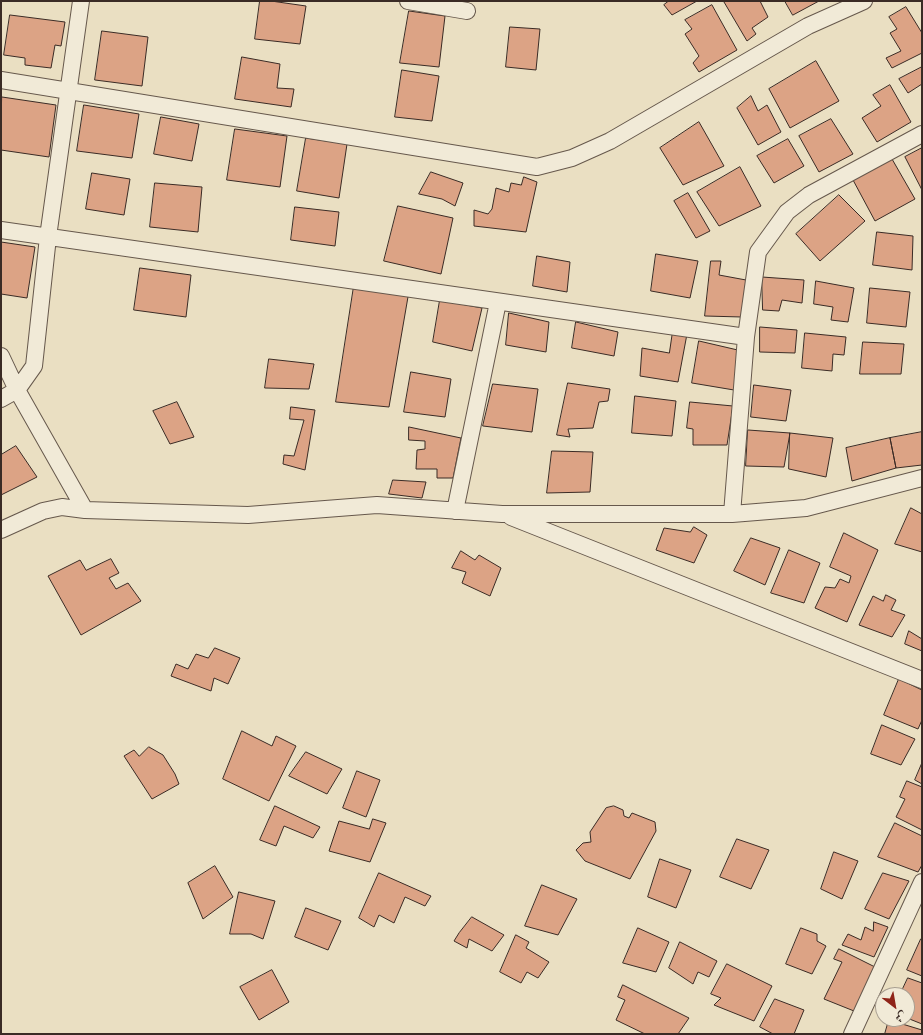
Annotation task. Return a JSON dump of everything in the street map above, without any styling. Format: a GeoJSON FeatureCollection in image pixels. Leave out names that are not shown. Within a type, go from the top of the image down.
{"type":"FeatureCollection","features":[{"type":"Feature","properties":{"kind":"street"},"geometry":{"type":"LineString","coordinates":[[1,399],[18,390],[34,366],[48,237],[81,1]]}},
{"type":"Feature","properties":{"kind":"street"},"geometry":{"type":"LineString","coordinates":[[408,1],[467,11]]}},
{"type":"Feature","properties":{"kind":"street"},"geometry":{"type":"LineString","coordinates":[[1,80],[537,167],[572,158],[610,141],[808,26],[864,1]]}},
{"type":"Feature","properties":{"kind":"street"},"geometry":{"type":"LineString","coordinates":[[732,514],[746,337],[758,252],[787,212],[809,195],[922,134]]}},
{"type":"Feature","properties":{"kind":"street"},"geometry":{"type":"LineString","coordinates":[[1,230],[746,337]]}},
{"type":"Feature","properties":{"kind":"street"},"geometry":{"type":"LineString","coordinates":[[455,511],[498,302]]}},
{"type":"Feature","properties":{"kind":"street"},"geometry":{"type":"LineString","coordinates":[[1,356],[18,390],[85,510]]}},
{"type":"Feature","properties":{"kind":"street"},"geometry":{"type":"LineString","coordinates":[[1,530],[43,511],[62,507],[85,510],[248,515],[377,505],[502,514],[732,514],[806,508],[922,478]]}},
{"type":"Feature","properties":{"kind":"street"},"geometry":{"type":"LineString","coordinates":[[502,514],[922,680]]}},
{"type":"Feature","properties":{"kind":"street"},"geometry":{"type":"LineString","coordinates":[[852,1034],[922,882]]}},
{"type":"Feature","properties":{"kind":"building"},"geometry":{"type":"Polygon","coordinates":[[[260,1],[306,6],[300,44],[255,39],[260,1]]]}},
{"type":"Feature","properties":{"kind":"building"},"geometry":{"type":"Polygon","coordinates":[[[669,1],[697,1],[672,15],[664,5],[669,1]]]}},
{"type":"Feature","properties":{"kind":"building"},"geometry":{"type":"Polygon","coordinates":[[[760,1],[768,17],[752,28],[756,34],[747,41],[724,2],[760,1]]]}},
{"type":"Feature","properties":{"kind":"building"},"geometry":{"type":"Polygon","coordinates":[[[785,1],[819,1],[793,15],[785,1]]]}},
{"type":"Feature","properties":{"kind":"building"},"geometry":{"type":"Polygon","coordinates":[[[712,5],[737,50],[699,72],[693,63],[699,56],[685,34],[692,29],[685,20],[712,5]]]}},
{"type":"Feature","properties":{"kind":"building"},"geometry":{"type":"Polygon","coordinates":[[[906,7],[922,33],[922,53],[892,68],[886,58],[901,51],[890,33],[897,29],[889,17],[906,7]]]}},
{"type":"Feature","properties":{"kind":"building"},"geometry":{"type":"Polygon","coordinates":[[[409,11],[445,16],[439,67],[400,63],[409,11]]]}},
{"type":"Feature","properties":{"kind":"building"},"geometry":{"type":"Polygon","coordinates":[[[10,15],[65,22],[61,46],[55,45],[51,68],[25,65],[25,58],[4,55],[10,15]]]}},
{"type":"Feature","properties":{"kind":"building"},"geometry":{"type":"Polygon","coordinates":[[[510,27],[540,29],[536,70],[506,67],[510,27]]]}},
{"type":"Feature","properties":{"kind":"building"},"geometry":{"type":"Polygon","coordinates":[[[102,31],[148,37],[142,86],[95,80],[102,31]]]}},
{"type":"Feature","properties":{"kind":"building"},"geometry":{"type":"Polygon","coordinates":[[[242,57],[280,64],[277,88],[294,89],[291,107],[235,99],[242,57]]]}},
{"type":"Feature","properties":{"kind":"building"},"geometry":{"type":"Polygon","coordinates":[[[816,61],[839,101],[790,128],[769,89],[816,61]]]}},
{"type":"Feature","properties":{"kind":"building"},"geometry":{"type":"Polygon","coordinates":[[[922,67],[922,84],[908,93],[899,79],[922,67]]]}},
{"type":"Feature","properties":{"kind":"building"},"geometry":{"type":"Polygon","coordinates":[[[402,70],[439,76],[432,121],[395,117],[402,70]]]}},
{"type":"Feature","properties":{"kind":"building"},"geometry":{"type":"Polygon","coordinates":[[[890,85],[911,122],[877,142],[862,118],[881,106],[873,95],[890,85]]]}},
{"type":"Feature","properties":{"kind":"building"},"geometry":{"type":"Polygon","coordinates":[[[751,96],[758,111],[767,105],[781,132],[758,145],[737,108],[751,96]]]}},
{"type":"Feature","properties":{"kind":"building"},"geometry":{"type":"Polygon","coordinates":[[[2,97],[56,105],[49,157],[1,150],[2,97]]]}},
{"type":"Feature","properties":{"kind":"building"},"geometry":{"type":"Polygon","coordinates":[[[84,105],[139,114],[132,158],[77,151],[84,105]]]}},
{"type":"Feature","properties":{"kind":"building"},"geometry":{"type":"Polygon","coordinates":[[[161,117],[199,124],[192,161],[154,154],[161,117]]]}},
{"type":"Feature","properties":{"kind":"building"},"geometry":{"type":"Polygon","coordinates":[[[831,119],[853,154],[819,172],[799,136],[831,119]]]}},
{"type":"Feature","properties":{"kind":"building"},"geometry":{"type":"Polygon","coordinates":[[[699,122],[724,166],[683,185],[660,148],[699,122]]]}},
{"type":"Feature","properties":{"kind":"building"},"geometry":{"type":"Polygon","coordinates":[[[235,129],[287,136],[280,187],[227,180],[235,129]]]}},
{"type":"Feature","properties":{"kind":"building"},"geometry":{"type":"Polygon","coordinates":[[[306,138],[347,144],[339,198],[297,191],[306,138]]]}},
{"type":"Feature","properties":{"kind":"building"},"geometry":{"type":"Polygon","coordinates":[[[788,139],[804,166],[774,183],[757,156],[788,139]]]}},
{"type":"Feature","properties":{"kind":"building"},"geometry":{"type":"Polygon","coordinates":[[[922,148],[922,190],[905,157],[922,148]]]}},
{"type":"Feature","properties":{"kind":"building"},"geometry":{"type":"Polygon","coordinates":[[[892,159],[915,199],[875,221],[853,180],[892,159]]]}},
{"type":"Feature","properties":{"kind":"building"},"geometry":{"type":"Polygon","coordinates":[[[740,167],[761,206],[719,226],[697,192],[740,167]]]}},
{"type":"Feature","properties":{"kind":"building"},"geometry":{"type":"Polygon","coordinates":[[[431,172],[463,183],[455,206],[442,199],[419,194],[431,172]]]}},
{"type":"Feature","properties":{"kind":"building"},"geometry":{"type":"Polygon","coordinates":[[[92,173],[130,179],[124,215],[86,209],[92,173]]]}},
{"type":"Feature","properties":{"kind":"building"},"geometry":{"type":"Polygon","coordinates":[[[524,177],[537,182],[526,232],[474,226],[474,210],[488,214],[492,209],[496,188],[509,192],[511,183],[521,185],[524,177]]]}},
{"type":"Feature","properties":{"kind":"building"},"geometry":{"type":"Polygon","coordinates":[[[155,183],[202,187],[198,232],[150,227],[155,183]]]}},
{"type":"Feature","properties":{"kind":"building"},"geometry":{"type":"Polygon","coordinates":[[[688,193],[710,231],[696,238],[674,201],[688,193]]]}},
{"type":"Feature","properties":{"kind":"building"},"geometry":{"type":"Polygon","coordinates":[[[839,195],[865,221],[820,261],[796,234],[839,195]]]}},
{"type":"Feature","properties":{"kind":"building"},"geometry":{"type":"Polygon","coordinates":[[[398,206],[453,218],[441,274],[384,261],[398,206]]]}},
{"type":"Feature","properties":{"kind":"building"},"geometry":{"type":"Polygon","coordinates":[[[295,207],[339,212],[335,246],[291,240],[295,207]]]}},
{"type":"Feature","properties":{"kind":"building"},"geometry":{"type":"Polygon","coordinates":[[[877,232],[913,236],[912,270],[873,265],[877,232]]]}},
{"type":"Feature","properties":{"kind":"building"},"geometry":{"type":"Polygon","coordinates":[[[1,242],[35,247],[27,298],[1,294],[1,242]]]}},
{"type":"Feature","properties":{"kind":"building"},"geometry":{"type":"Polygon","coordinates":[[[656,254],[698,261],[690,298],[651,291],[656,254]]]}},
{"type":"Feature","properties":{"kind":"building"},"geometry":{"type":"Polygon","coordinates":[[[537,256],[570,262],[567,292],[533,286],[537,256]]]}},
{"type":"Feature","properties":{"kind":"building"},"geometry":{"type":"Polygon","coordinates":[[[711,261],[721,261],[719,275],[746,280],[742,317],[705,316],[711,261]]]}},
{"type":"Feature","properties":{"kind":"building"},"geometry":{"type":"Polygon","coordinates":[[[140,268],[191,275],[186,317],[134,310],[140,268]]]}},
{"type":"Feature","properties":{"kind":"building"},"geometry":{"type":"Polygon","coordinates":[[[762,277],[804,280],[802,303],[782,300],[779,311],[763,310],[762,277]]]}},
{"type":"Feature","properties":{"kind":"building"},"geometry":{"type":"Polygon","coordinates":[[[816,281],[854,288],[848,322],[831,320],[833,307],[814,304],[816,281]]]}},
{"type":"Feature","properties":{"kind":"building"},"geometry":{"type":"Polygon","coordinates":[[[354,286],[409,291],[389,407],[336,402],[354,286]]]}},
{"type":"Feature","properties":{"kind":"building"},"geometry":{"type":"Polygon","coordinates":[[[870,288],[910,292],[906,327],[867,323],[870,288]]]}},
{"type":"Feature","properties":{"kind":"building"},"geometry":{"type":"Polygon","coordinates":[[[440,300],[482,308],[472,351],[433,342],[440,300]]]}},
{"type":"Feature","properties":{"kind":"building"},"geometry":{"type":"Polygon","coordinates":[[[509,313],[549,322],[546,352],[506,345],[509,313]]]}},
{"type":"Feature","properties":{"kind":"building"},"geometry":{"type":"Polygon","coordinates":[[[576,322],[618,332],[614,356],[572,348],[576,322]]]}},
{"type":"Feature","properties":{"kind":"building"},"geometry":{"type":"Polygon","coordinates":[[[760,327],[797,330],[795,353],[760,352],[760,327]]]}},
{"type":"Feature","properties":{"kind":"building"},"geometry":{"type":"Polygon","coordinates":[[[673,331],[687,334],[678,382],[640,376],[642,348],[669,353],[673,331]]]}},
{"type":"Feature","properties":{"kind":"building"},"geometry":{"type":"Polygon","coordinates":[[[805,333],[846,337],[844,355],[833,354],[832,371],[802,368],[805,333]]]}},
{"type":"Feature","properties":{"kind":"building"},"geometry":{"type":"Polygon","coordinates":[[[699,341],[742,351],[734,390],[692,383],[699,341]]]}},
{"type":"Feature","properties":{"kind":"building"},"geometry":{"type":"Polygon","coordinates":[[[863,342],[904,344],[901,374],[860,374],[863,342]]]}},
{"type":"Feature","properties":{"kind":"building"},"geometry":{"type":"Polygon","coordinates":[[[269,359],[314,364],[309,389],[265,388],[269,359]]]}},
{"type":"Feature","properties":{"kind":"building"},"geometry":{"type":"Polygon","coordinates":[[[411,372],[451,379],[445,417],[404,412],[411,372]]]}},
{"type":"Feature","properties":{"kind":"building"},"geometry":{"type":"Polygon","coordinates":[[[568,383],[610,389],[608,401],[599,402],[593,428],[568,429],[570,437],[557,435],[568,383]]]}},
{"type":"Feature","properties":{"kind":"building"},"geometry":{"type":"Polygon","coordinates":[[[493,384],[538,389],[532,432],[483,426],[493,384]]]}},
{"type":"Feature","properties":{"kind":"building"},"geometry":{"type":"Polygon","coordinates":[[[754,385],[791,390],[786,421],[751,417],[754,385]]]}},
{"type":"Feature","properties":{"kind":"building"},"geometry":{"type":"Polygon","coordinates":[[[635,396],[676,401],[672,436],[632,433],[635,396]]]}},
{"type":"Feature","properties":{"kind":"building"},"geometry":{"type":"Polygon","coordinates":[[[177,402],[194,437],[170,444],[153,411],[177,402]]]}},
{"type":"Feature","properties":{"kind":"building"},"geometry":{"type":"Polygon","coordinates":[[[690,402],[733,406],[727,445],[693,445],[693,429],[687,428],[690,402]]]}},
{"type":"Feature","properties":{"kind":"building"},"geometry":{"type":"Polygon","coordinates":[[[291,407],[315,410],[305,470],[283,464],[284,455],[294,456],[304,420],[290,419],[291,407]]]}},
{"type":"Feature","properties":{"kind":"building"},"geometry":{"type":"Polygon","coordinates":[[[409,427],[461,438],[453,478],[437,478],[437,469],[416,469],[417,450],[425,449],[425,441],[409,440],[409,427]]]}},
{"type":"Feature","properties":{"kind":"building"},"geometry":{"type":"Polygon","coordinates":[[[748,430],[790,433],[784,467],[746,466],[748,430]]]}},
{"type":"Feature","properties":{"kind":"building"},"geometry":{"type":"Polygon","coordinates":[[[922,432],[922,465],[896,468],[890,438],[922,432]]]}},
{"type":"Feature","properties":{"kind":"building"},"geometry":{"type":"Polygon","coordinates":[[[790,433],[833,438],[826,477],[789,469],[790,433]]]}},
{"type":"Feature","properties":{"kind":"building"},"geometry":{"type":"Polygon","coordinates":[[[890,438],[896,468],[852,481],[846,448],[890,438]]]}},
{"type":"Feature","properties":{"kind":"building"},"geometry":{"type":"Polygon","coordinates":[[[16,446],[37,477],[1,495],[1,455],[16,446]]]}},
{"type":"Feature","properties":{"kind":"building"},"geometry":{"type":"Polygon","coordinates":[[[552,451],[593,452],[590,492],[547,493],[552,451]]]}},
{"type":"Feature","properties":{"kind":"building"},"geometry":{"type":"Polygon","coordinates":[[[393,480],[426,482],[422,498],[389,494],[393,480]]]}},
{"type":"Feature","properties":{"kind":"building"},"geometry":{"type":"Polygon","coordinates":[[[911,508],[922,514],[922,552],[895,544],[911,508]]]}},
{"type":"Feature","properties":{"kind":"building"},"geometry":{"type":"Polygon","coordinates":[[[694,527],[707,535],[694,563],[656,550],[664,528],[690,532],[694,527]]]}},
{"type":"Feature","properties":{"kind":"building"},"geometry":{"type":"Polygon","coordinates":[[[844,533],[878,550],[847,622],[815,608],[825,587],[835,588],[840,579],[849,583],[851,576],[830,567],[844,533]]]}},
{"type":"Feature","properties":{"kind":"building"},"geometry":{"type":"Polygon","coordinates":[[[751,538],[780,548],[765,585],[734,571],[751,538]]]}},
{"type":"Feature","properties":{"kind":"building"},"geometry":{"type":"Polygon","coordinates":[[[789,550],[820,563],[804,603],[771,593],[789,550]]]}},
{"type":"Feature","properties":{"kind":"building"},"geometry":{"type":"Polygon","coordinates":[[[461,551],[475,560],[479,555],[501,568],[490,596],[462,583],[466,572],[452,568],[461,551]]]}},
{"type":"Feature","properties":{"kind":"building"},"geometry":{"type":"Polygon","coordinates":[[[111,559],[119,573],[109,578],[116,589],[128,583],[141,601],[81,635],[48,576],[80,560],[86,570],[111,559]]]}},
{"type":"Feature","properties":{"kind":"building"},"geometry":{"type":"Polygon","coordinates":[[[886,595],[896,600],[891,610],[905,615],[892,637],[859,625],[873,596],[883,601],[886,595]]]}},
{"type":"Feature","properties":{"kind":"building"},"geometry":{"type":"Polygon","coordinates":[[[909,631],[922,639],[922,651],[905,644],[909,631]]]}},
{"type":"Feature","properties":{"kind":"building"},"geometry":{"type":"Polygon","coordinates":[[[215,648],[240,658],[228,684],[214,678],[211,691],[171,676],[176,664],[188,669],[196,654],[208,658],[215,648]]]}},
{"type":"Feature","properties":{"kind":"building"},"geometry":{"type":"Polygon","coordinates":[[[899,679],[922,690],[922,720],[918,729],[884,715],[899,679]]]}},
{"type":"Feature","properties":{"kind":"building"},"geometry":{"type":"Polygon","coordinates":[[[882,725],[915,739],[901,765],[871,754],[882,725]]]}},
{"type":"Feature","properties":{"kind":"building"},"geometry":{"type":"Polygon","coordinates":[[[242,731],[272,746],[276,736],[296,746],[269,801],[223,779],[242,731]]]}},
{"type":"Feature","properties":{"kind":"building"},"geometry":{"type":"Polygon","coordinates":[[[149,747],[163,755],[175,774],[179,784],[152,799],[124,756],[134,750],[139,756],[149,747]]]}},
{"type":"Feature","properties":{"kind":"building"},"geometry":{"type":"Polygon","coordinates":[[[306,752],[342,769],[327,794],[289,776],[306,752]]]}},
{"type":"Feature","properties":{"kind":"building"},"geometry":{"type":"Polygon","coordinates":[[[922,763],[922,784],[915,780],[922,763]]]}},
{"type":"Feature","properties":{"kind":"building"},"geometry":{"type":"Polygon","coordinates":[[[357,771],[380,780],[366,817],[343,808],[357,771]]]}},
{"type":"Feature","properties":{"kind":"building"},"geometry":{"type":"Polygon","coordinates":[[[907,781],[922,787],[922,830],[896,817],[905,799],[900,797],[907,781]]]}},
{"type":"Feature","properties":{"kind":"building"},"geometry":{"type":"Polygon","coordinates":[[[275,806],[320,827],[313,838],[284,826],[276,846],[260,840],[275,806]]]}},
{"type":"Feature","properties":{"kind":"building"},"geometry":{"type":"Polygon","coordinates":[[[614,806],[623,810],[624,816],[629,818],[632,813],[655,822],[656,831],[630,879],[585,861],[576,850],[583,843],[591,842],[590,832],[606,808],[614,806]]]}},
{"type":"Feature","properties":{"kind":"building"},"geometry":{"type":"Polygon","coordinates":[[[373,819],[386,823],[370,862],[329,851],[339,821],[369,829],[373,819]]]}},
{"type":"Feature","properties":{"kind":"building"},"geometry":{"type":"Polygon","coordinates":[[[895,823],[922,836],[922,865],[918,872],[878,857],[895,823]]]}},
{"type":"Feature","properties":{"kind":"building"},"geometry":{"type":"Polygon","coordinates":[[[737,839],[769,850],[751,889],[720,877],[737,839]]]}},
{"type":"Feature","properties":{"kind":"building"},"geometry":{"type":"Polygon","coordinates":[[[834,852],[858,861],[842,899],[821,889],[834,852]]]}},
{"type":"Feature","properties":{"kind":"building"},"geometry":{"type":"Polygon","coordinates":[[[660,859],[691,870],[676,908],[648,897],[660,859]]]}},
{"type":"Feature","properties":{"kind":"building"},"geometry":{"type":"Polygon","coordinates":[[[215,866],[233,897],[203,919],[188,883],[215,866]]]}},
{"type":"Feature","properties":{"kind":"building"},"geometry":{"type":"Polygon","coordinates":[[[379,873],[431,896],[425,906],[405,897],[394,923],[379,915],[374,927],[359,918],[379,873]]]}},
{"type":"Feature","properties":{"kind":"building"},"geometry":{"type":"Polygon","coordinates":[[[883,873],[909,881],[889,919],[865,909],[883,873]]]}},
{"type":"Feature","properties":{"kind":"building"},"geometry":{"type":"Polygon","coordinates":[[[542,885],[577,899],[558,935],[525,926],[542,885]]]}},
{"type":"Feature","properties":{"kind":"building"},"geometry":{"type":"Polygon","coordinates":[[[239,892],[275,901],[263,939],[251,934],[230,934],[239,892]]]}},
{"type":"Feature","properties":{"kind":"building"},"geometry":{"type":"Polygon","coordinates":[[[306,908],[341,921],[328,950],[295,937],[306,908]]]}},
{"type":"Feature","properties":{"kind":"building"},"geometry":{"type":"Polygon","coordinates":[[[472,917],[504,935],[492,951],[469,939],[467,948],[454,941],[472,917]]]}},
{"type":"Feature","properties":{"kind":"building"},"geometry":{"type":"Polygon","coordinates":[[[874,922],[888,927],[874,957],[842,945],[848,934],[861,940],[865,927],[873,931],[874,922]]]}},
{"type":"Feature","properties":{"kind":"building"},"geometry":{"type":"Polygon","coordinates":[[[638,928],[669,942],[656,972],[623,963],[638,928]]]}},
{"type":"Feature","properties":{"kind":"building"},"geometry":{"type":"Polygon","coordinates":[[[801,928],[817,934],[817,941],[826,946],[812,974],[786,964],[801,928]]]}},
{"type":"Feature","properties":{"kind":"building"},"geometry":{"type":"Polygon","coordinates":[[[516,935],[529,942],[526,948],[549,962],[538,978],[527,972],[521,983],[500,972],[516,935]]]}},
{"type":"Feature","properties":{"kind":"building"},"geometry":{"type":"Polygon","coordinates":[[[922,939],[922,976],[907,970],[922,939]]]}},
{"type":"Feature","properties":{"kind":"building"},"geometry":{"type":"Polygon","coordinates":[[[680,942],[717,961],[709,977],[698,972],[693,984],[669,968],[680,942]]]}},
{"type":"Feature","properties":{"kind":"building"},"geometry":{"type":"Polygon","coordinates":[[[839,949],[875,967],[854,1011],[824,999],[842,962],[834,959],[839,949]]]}},
{"type":"Feature","properties":{"kind":"building"},"geometry":{"type":"Polygon","coordinates":[[[727,964],[772,986],[754,1021],[714,1005],[721,998],[711,994],[727,964]]]}},
{"type":"Feature","properties":{"kind":"building"},"geometry":{"type":"Polygon","coordinates":[[[272,970],[289,1002],[259,1020],[240,987],[272,970]]]}},
{"type":"Feature","properties":{"kind":"building"},"geometry":{"type":"Polygon","coordinates":[[[908,978],[922,983],[922,1024],[915,1021],[915,987],[904,987],[908,978]]]}},
{"type":"Feature","properties":{"kind":"building"},"geometry":{"type":"Polygon","coordinates":[[[623,985],[689,1018],[678,1034],[645,1034],[616,1020],[625,1000],[618,997],[623,985]]]}},
{"type":"Feature","properties":{"kind":"building"},"geometry":{"type":"Polygon","coordinates":[[[775,999],[804,1010],[794,1034],[773,1034],[760,1027],[775,999]]]}},
{"type":"Feature","properties":{"kind":"building"},"geometry":{"type":"Polygon","coordinates":[[[887,1027],[912,1027],[922,1030],[922,1034],[885,1034],[887,1027]]]}}]}
